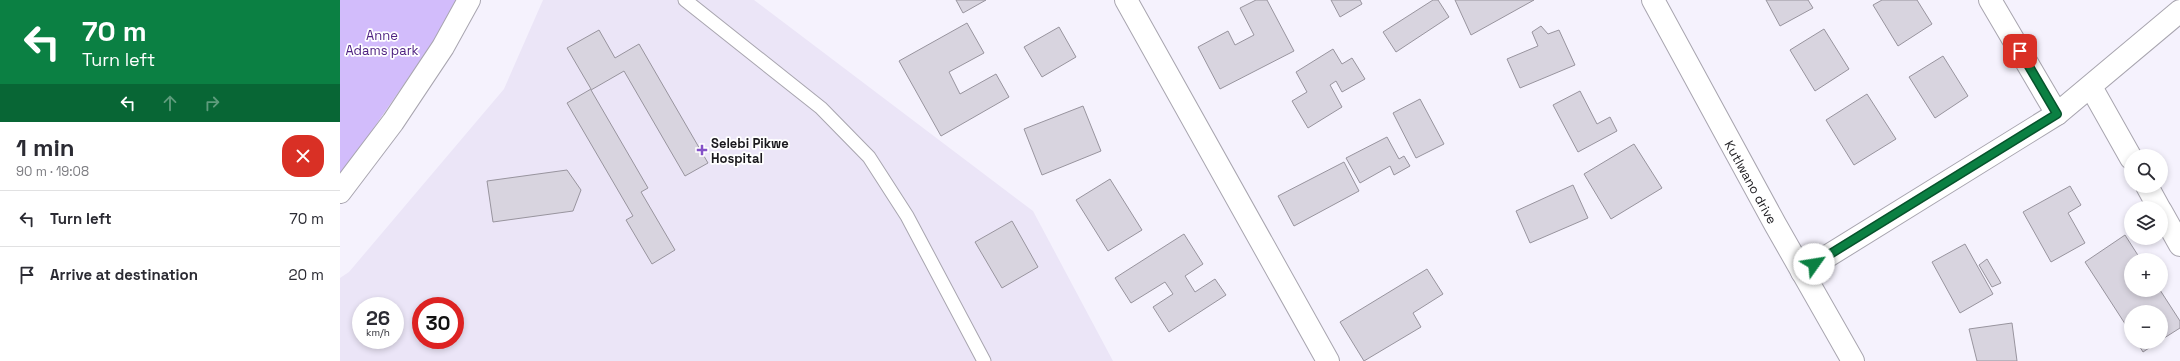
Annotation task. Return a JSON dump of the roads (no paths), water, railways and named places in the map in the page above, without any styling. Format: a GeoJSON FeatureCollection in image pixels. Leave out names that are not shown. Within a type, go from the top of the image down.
{"type":"FeatureCollection","features":[{"type":"Feature","properties":{"kind":"street"},"geometry":{"type":"LineString","coordinates":[[340,192],[397,116],[443,47],[469,0]]}},
{"type":"Feature","properties":{"kind":"street"},"geometry":{"type":"LineString","coordinates":[[1126,0],[1328,361]]}},
{"type":"Feature","properties":{"kind":"street","name":"Kutlwano drive"},"geometry":{"type":"LineString","coordinates":[[1653,0],[1802,272],[1853,361]]}},
{"type":"Feature","properties":{"kind":"street"},"geometry":{"type":"LineString","coordinates":[[1990,0],[2057,114]]}},
{"type":"Feature","properties":{"kind":"street"},"geometry":{"type":"LineString","coordinates":[[1802,272],[2057,114],[2180,11]]}},
{"type":"Feature","properties":{"kind":"street"},"geometry":{"type":"LineString","coordinates":[[2091,87],[2126,149]]}},
{"type":"Feature","properties":{"kind":"street"},"geometry":{"type":"LineString","coordinates":[[2168,224],[2180,245]]}},
{"type":"Feature","properties":{"kind":"lane"},"geometry":{"type":"LineString","coordinates":[[685,0],[821,108],[869,157],[907,216],[984,361]]}},
{"type":"Feature","properties":{"kind":"place","name":"Selebi Pikwe Hospital"},"geometry":{"type":"Point","coordinates":[702,150]}},
{"type":"Feature","properties":{"kind":"park label","name":"Anne Adams park"},"geometry":{"type":"Point","coordinates":[382,42]}}]}
